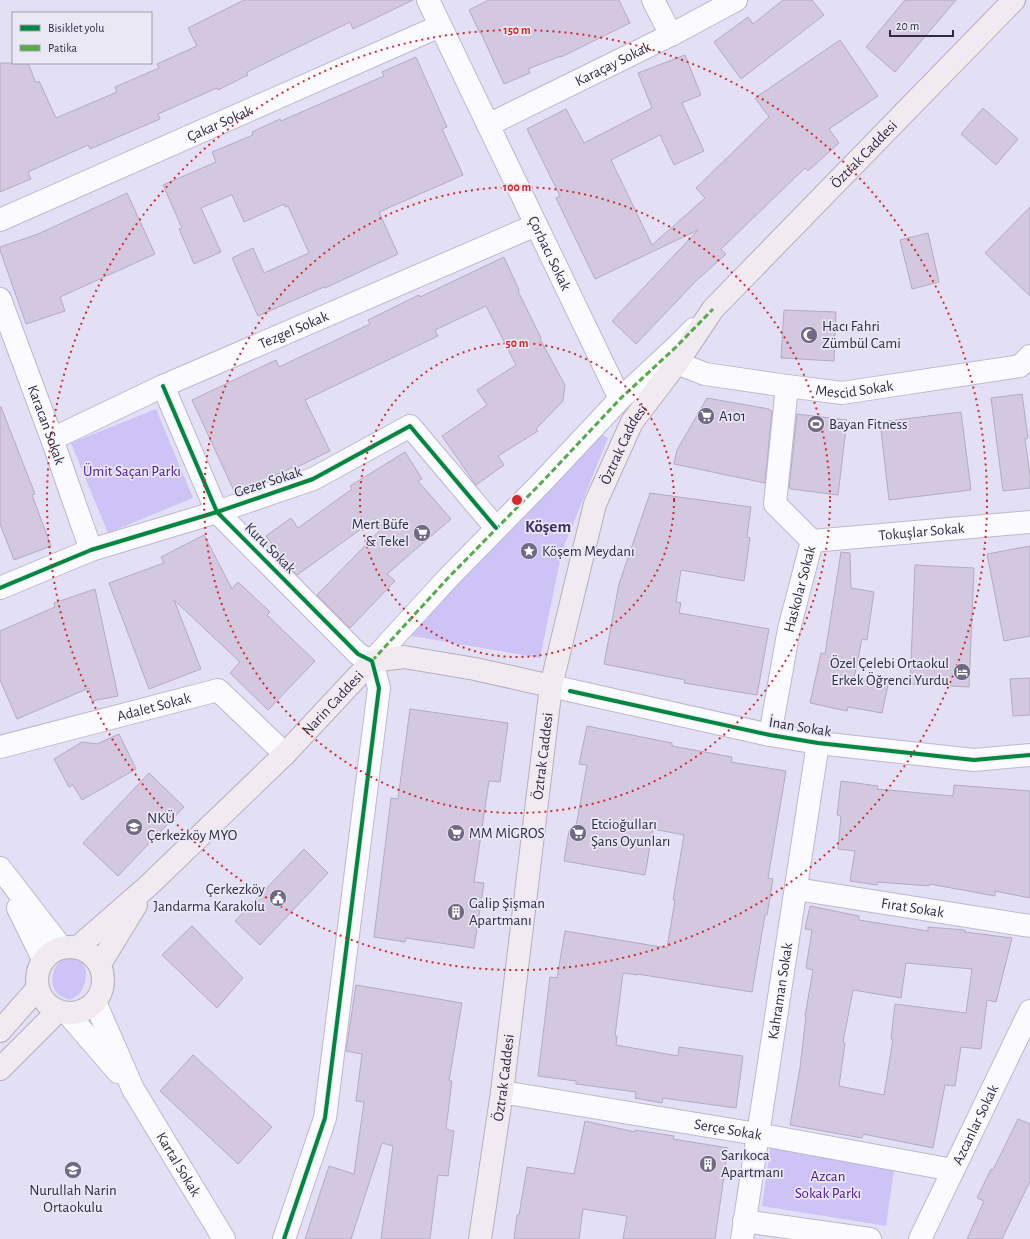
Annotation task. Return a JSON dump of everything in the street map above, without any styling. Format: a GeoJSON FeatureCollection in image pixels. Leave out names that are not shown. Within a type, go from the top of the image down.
{"type":"FeatureCollection","features":[{"type":"Feature","properties":{"kind":"main road","name":"Öztrak Caddesi"},"geometry":{"type":"LineString","coordinates":[[480,1239],[502,1092],[551,686],[594,504],[632,422],[677,363],[713,309],[1014,0]]}},
{"type":"Feature","properties":{"kind":"main road"},"geometry":{"type":"LineString","coordinates":[[372,661],[404,657],[475,669],[551,686]]}},
{"type":"Feature","properties":{"kind":"main road","name":"Narin Caddesi"},"geometry":{"type":"LineString","coordinates":[[148,886],[285,754],[372,661]]}},
{"type":"Feature","properties":{"kind":"main road"},"geometry":{"type":"LineString","coordinates":[[61,951],[87,951],[94,956],[100,964],[103,974],[101,994],[87,1009],[78,1013],[63,1012],[49,1006],[42,999],[37,989],[36,979],[38,968],[148,886]]}},
{"type":"Feature","properties":{"kind":"main road"},"geometry":{"type":"LineString","coordinates":[[100,964],[148,886]]}},
{"type":"Feature","properties":{"kind":"main road"},"geometry":{"type":"LineString","coordinates":[[0,1031],[37,989]]}},
{"type":"Feature","properties":{"kind":"main road"},"geometry":{"type":"LineString","coordinates":[[0,1069],[63,1012]]}},
{"type":"Feature","properties":{"kind":"street","name":"Çorbacı Sokak"},"geometry":{"type":"LineString","coordinates":[[428,0],[620,399]]}},
{"type":"Feature","properties":{"kind":"street"},"geometry":{"type":"LineString","coordinates":[[653,0],[671,35]]}},
{"type":"Feature","properties":{"kind":"street","name":"Karaçay Sokak"},"geometry":{"type":"LineString","coordinates":[[488,125],[671,35],[736,0]]}},
{"type":"Feature","properties":{"kind":"street","name":"Çakar Sokak"},"geometry":{"type":"LineString","coordinates":[[0,220],[440,26]]}},
{"type":"Feature","properties":{"kind":"street","name":"Tezgel Sokak"},"geometry":{"type":"LineString","coordinates":[[52,439],[163,386],[536,224]]}},
{"type":"Feature","properties":{"kind":"street","name":"Karacan Sokak"},"geometry":{"type":"LineString","coordinates":[[0,299],[91,550]]}},
{"type":"Feature","properties":{"kind":"street","name":"Öztrak Caddesi"},"geometry":{"type":"LineString","coordinates":[[544,480],[620,399],[713,309]]}},
{"type":"Feature","properties":{"kind":"street","name":"Mescid Sokak"},"geometry":{"type":"LineString","coordinates":[[677,363],[705,374],[842,393],[1020,366],[1030,356]]}},
{"type":"Feature","properties":{"kind":"street","name":"Kuru Sokak"},"geometry":{"type":"LineString","coordinates":[[163,386],[217,512],[358,654],[372,661]]}},
{"type":"Feature","properties":{"kind":"street","name":"Haskolar Sokak"},"geometry":{"type":"LineString","coordinates":[[770,735],[789,629],[812,542],[775,504],[787,386]]}},
{"type":"Feature","properties":{"kind":"street","name":"Gezer Sokak"},"geometry":{"type":"LineString","coordinates":[[0,588],[91,550],[217,512],[313,479],[410,426],[496,528]]}},
{"type":"Feature","properties":{"kind":"street","name":"Narin Caddesi"},"geometry":{"type":"LineString","coordinates":[[372,661],[448,578],[544,480]]}},
{"type":"Feature","properties":{"kind":"street","name":"Tokuşlar Sokak"},"geometry":{"type":"LineString","coordinates":[[812,542],[1030,522]]}},
{"type":"Feature","properties":{"kind":"street"},"geometry":{"type":"LineString","coordinates":[[284,1239],[325,1118],[379,688],[372,661]]}},
{"type":"Feature","properties":{"kind":"street","name":"İnan Sokak"},"geometry":{"type":"LineString","coordinates":[[551,686],[770,735],[818,743],[974,760],[1030,755]]}},
{"type":"Feature","properties":{"kind":"street","name":"Adalet Sokak"},"geometry":{"type":"LineString","coordinates":[[0,747],[218,690],[285,754]]}},
{"type":"Feature","properties":{"kind":"street","name":"Kahraman Sokak"},"geometry":{"type":"LineString","coordinates":[[743,1230],[818,743]]}},
{"type":"Feature","properties":{"kind":"street"},"geometry":{"type":"LineString","coordinates":[[0,870],[61,951]]}},
{"type":"Feature","properties":{"kind":"street","name":"Fırat Sokak"},"geometry":{"type":"LineString","coordinates":[[796,889],[1030,926]]}},
{"type":"Feature","properties":{"kind":"street"},"geometry":{"type":"LineString","coordinates":[[95,1002],[133,1090]]}},
{"type":"Feature","properties":{"kind":"street","name":"Azcanlar Sokak"},"geometry":{"type":"LineString","coordinates":[[920,1239],[1030,1010]]}},
{"type":"Feature","properties":{"kind":"street"},"geometry":{"type":"LineString","coordinates":[[63,1012],[133,1090]]}},
{"type":"Feature","properties":{"kind":"street","name":"Kartal Sokak"},"geometry":{"type":"LineString","coordinates":[[133,1090],[224,1239]]}},
{"type":"Feature","properties":{"kind":"street","name":"Serçe Sokak"},"geometry":{"type":"LineString","coordinates":[[502,1092],[757,1134],[953,1170]]}},
{"type":"Feature","properties":{"kind":"street"},"geometry":{"type":"LineString","coordinates":[[743,1230],[870,1239]]}},
{"type":"Feature","properties":{"kind":"green space","name":"Ümit Saçan Parkı"},"geometry":{"type":"Polygon","coordinates":[[[156,409],[193,498],[108,533],[71,443],[156,409]]]}},
{"type":"Feature","properties":{"kind":"green space"},"geometry":{"type":"Polygon","coordinates":[[[597,432],[608,438],[562,551],[540,658],[406,635],[597,432]]]}},
{"type":"Feature","properties":{"kind":"green space"},"geometry":{"type":"Polygon","coordinates":[[[71,957],[82,963],[86,970],[86,979],[81,992],[70,1000],[59,995],[55,991],[52,977],[58,963],[71,957]]]}},
{"type":"Feature","properties":{"kind":"green space","name":"Azcan Sokak Parkı"},"geometry":{"type":"Polygon","coordinates":[[[771,1144],[895,1163],[886,1226],[762,1206],[771,1144]]]}},
{"type":"Feature","properties":{"kind":"building"},"geometry":{"type":"Polygon","coordinates":[[[244,0],[413,0],[353,29],[350,22],[247,72],[248,75],[218,90],[217,88],[158,114],[160,119],[90,149],[88,145],[28,172],[31,179],[0,192],[0,63],[28,64],[36,83],[39,81],[56,118],[117,92],[115,87],[159,68],[157,64],[197,46],[188,28],[244,0]]]}},
{"type":"Feature","properties":{"kind":"building"},"geometry":{"type":"Polygon","coordinates":[[[489,0],[619,0],[630,23],[561,57],[528,69],[530,73],[504,84],[469,10],[489,0]]]}},
{"type":"Feature","properties":{"kind":"building"},"geometry":{"type":"Polygon","coordinates":[[[783,0],[812,0],[824,15],[741,79],[714,42],[748,17],[753,24],[783,0]]]}},
{"type":"Feature","properties":{"kind":"building"},"geometry":{"type":"Polygon","coordinates":[[[905,0],[956,0],[895,72],[866,47],[905,0]]]}},
{"type":"Feature","properties":{"kind":"building"},"geometry":{"type":"Polygon","coordinates":[[[840,40],[878,96],[829,129],[839,143],[808,171],[805,168],[721,249],[726,254],[696,281],[636,344],[612,321],[698,230],[595,279],[556,198],[560,196],[527,129],[566,109],[584,143],[652,108],[638,73],[685,55],[701,95],[682,103],[704,151],[674,165],[660,135],[611,160],[652,245],[705,198],[696,188],[769,117],[755,98],[840,40]]]}},
{"type":"Feature","properties":{"kind":"building"},"geometry":{"type":"Polygon","coordinates":[[[416,57],[447,127],[442,129],[463,175],[379,212],[398,254],[325,288],[324,287],[258,316],[232,258],[253,248],[264,273],[309,253],[288,206],[285,207],[284,204],[244,222],[231,195],[201,208],[221,252],[194,264],[179,229],[182,228],[163,185],[216,162],[212,152],[253,135],[252,132],[280,119],[281,121],[384,76],[382,72],[416,57]]]}},
{"type":"Feature","properties":{"kind":"building"},"geometry":{"type":"Polygon","coordinates":[[[983,108],[1018,139],[996,165],[961,134],[983,108]]]}},
{"type":"Feature","properties":{"kind":"building"},"geometry":{"type":"Polygon","coordinates":[[[127,193],[155,254],[60,297],[65,311],[26,324],[0,247],[38,234],[127,193]]]}},
{"type":"Feature","properties":{"kind":"building"},"geometry":{"type":"Polygon","coordinates":[[[1030,207],[1030,296],[985,253],[1030,207]]]}},
{"type":"Feature","properties":{"kind":"building"},"geometry":{"type":"Polygon","coordinates":[[[928,233],[939,282],[912,289],[900,240],[928,233]]]}},
{"type":"Feature","properties":{"kind":"building"},"geometry":{"type":"Polygon","coordinates":[[[504,257],[519,290],[518,291],[541,338],[540,339],[565,385],[563,401],[536,429],[538,431],[498,456],[504,465],[476,485],[442,436],[487,405],[477,390],[516,365],[486,306],[435,330],[438,336],[305,400],[330,451],[297,467],[296,466],[235,493],[192,400],[276,360],[279,367],[370,324],[368,320],[419,295],[420,297],[504,257]]]}},
{"type":"Feature","properties":{"kind":"building","name":"Hacı Fahri Zümbül Cami"},"geometry":{"type":"Polygon","coordinates":[[[784,310],[836,312],[834,361],[781,358],[784,310]]]}},
{"type":"Feature","properties":{"kind":"building"},"geometry":{"type":"Polygon","coordinates":[[[1022,394],[1028,438],[1025,439],[1030,476],[1030,488],[1003,491],[991,398],[1022,394]]]}},
{"type":"Feature","properties":{"kind":"building"},"geometry":{"type":"Polygon","coordinates":[[[707,398],[769,409],[772,411],[765,483],[674,464],[677,450],[707,398]]]}},
{"type":"Feature","properties":{"kind":"building"},"geometry":{"type":"Polygon","coordinates":[[[0,407],[35,494],[32,495],[51,546],[14,560],[0,524],[0,407]]]}},
{"type":"Feature","properties":{"kind":"building"},"geometry":{"type":"Polygon","coordinates":[[[961,412],[971,490],[889,500],[880,422],[961,412]]]}},
{"type":"Feature","properties":{"kind":"building"},"geometry":{"type":"Polygon","coordinates":[[[797,414],[847,420],[838,495],[789,488],[797,414]]]}},
{"type":"Feature","properties":{"kind":"building"},"geometry":{"type":"Polygon","coordinates":[[[405,452],[422,479],[418,481],[451,519],[387,574],[395,581],[350,628],[317,595],[382,528],[375,519],[297,575],[286,564],[266,536],[291,518],[298,528],[352,489],[350,486],[405,452]]]}},
{"type":"Feature","properties":{"kind":"building"},"geometry":{"type":"Polygon","coordinates":[[[650,493],[751,507],[747,537],[750,538],[744,581],[681,570],[676,602],[681,603],[679,613],[769,629],[757,695],[684,683],[685,680],[604,664],[619,584],[650,493]]]}},
{"type":"Feature","properties":{"kind":"building"},"geometry":{"type":"Polygon","coordinates":[[[204,535],[232,589],[238,582],[270,612],[267,615],[315,661],[268,710],[230,673],[240,662],[174,600],[201,669],[149,689],[109,583],[164,563],[161,557],[204,535]]]}},
{"type":"Feature","properties":{"kind":"building"},"geometry":{"type":"Polygon","coordinates":[[[1030,546],[1030,636],[1004,641],[987,554],[1030,546]]]}},
{"type":"Feature","properties":{"kind":"building"},"geometry":{"type":"Polygon","coordinates":[[[841,552],[850,553],[851,588],[874,592],[867,640],[862,639],[854,678],[888,685],[882,713],[848,707],[847,711],[810,703],[821,653],[825,654],[841,552]]]}},
{"type":"Feature","properties":{"kind":"building"},"geometry":{"type":"Polygon","coordinates":[[[915,565],[974,568],[969,687],[910,684],[915,565]]]}},
{"type":"Feature","properties":{"kind":"building"},"geometry":{"type":"Polygon","coordinates":[[[95,589],[118,696],[92,701],[89,688],[17,719],[0,680],[0,631],[55,607],[54,603],[95,589]]]}},
{"type":"Feature","properties":{"kind":"building"},"geometry":{"type":"Polygon","coordinates":[[[1030,678],[1030,715],[1013,716],[1010,679],[1030,678]]]}},
{"type":"Feature","properties":{"kind":"building"},"geometry":{"type":"Polygon","coordinates":[[[410,709],[508,723],[500,782],[489,781],[474,882],[484,883],[474,948],[406,938],[405,942],[374,937],[391,798],[398,799],[410,709]]]}},
{"type":"Feature","properties":{"kind":"building"},"geometry":{"type":"Polygon","coordinates":[[[587,726],[672,743],[672,746],[732,757],[731,762],[786,771],[768,878],[773,879],[767,915],[765,915],[752,992],[623,973],[615,1036],[617,1036],[616,1045],[678,1056],[679,1047],[743,1056],[736,1108],[663,1098],[662,1103],[635,1098],[636,1092],[576,1084],[576,1081],[538,1076],[550,977],[557,978],[565,931],[667,948],[675,900],[673,900],[684,835],[653,829],[645,875],[564,861],[569,831],[575,832],[587,765],[579,764],[587,726]]]}},
{"type":"Feature","properties":{"kind":"building"},"geometry":{"type":"Polygon","coordinates":[[[119,734],[136,769],[82,800],[73,785],[69,787],[54,759],[82,742],[97,744],[119,734]]]}},
{"type":"Feature","properties":{"kind":"building"},"geometry":{"type":"Polygon","coordinates":[[[149,773],[184,807],[118,876],[83,843],[149,773]]]}},
{"type":"Feature","properties":{"kind":"building"},"geometry":{"type":"Polygon","coordinates":[[[841,781],[878,786],[877,789],[953,796],[954,785],[1030,791],[1030,898],[995,891],[995,896],[930,884],[929,886],[878,882],[877,885],[850,881],[855,851],[838,849],[841,816],[837,815],[841,781]]]}},
{"type":"Feature","properties":{"kind":"building"},"geometry":{"type":"Polygon","coordinates":[[[304,849],[328,873],[260,945],[235,921],[304,849]]]}},
{"type":"Feature","properties":{"kind":"building"},"geometry":{"type":"Polygon","coordinates":[[[810,906],[859,916],[859,920],[928,931],[928,927],[965,930],[965,932],[1012,938],[996,1002],[987,1000],[981,1049],[961,1047],[955,1086],[945,1085],[933,1148],[863,1134],[862,1138],[790,1125],[800,1068],[805,1016],[813,970],[806,968],[812,930],[805,929],[810,906]],[[906,963],[901,998],[853,990],[843,1042],[845,1043],[839,1086],[884,1095],[893,1039],[891,1039],[895,1004],[966,1013],[972,969],[906,963]]]}},
{"type":"Feature","properties":{"kind":"building"},"geometry":{"type":"Polygon","coordinates":[[[192,926],[243,978],[217,1008],[162,955],[192,926]]]}},
{"type":"Feature","properties":{"kind":"building"},"geometry":{"type":"Polygon","coordinates":[[[356,985],[462,1003],[449,1081],[452,1081],[446,1129],[454,1131],[448,1176],[438,1175],[430,1239],[381,1239],[393,1146],[382,1143],[351,1239],[305,1239],[329,1166],[354,1174],[364,1102],[356,1101],[362,1054],[346,1051],[356,985]]]}},
{"type":"Feature","properties":{"kind":"building"},"geometry":{"type":"Polygon","coordinates":[[[193,1055],[272,1127],[238,1164],[160,1091],[193,1055]]]}},
{"type":"Feature","properties":{"kind":"building"},"geometry":{"type":"Polygon","coordinates":[[[1018,1119],[1030,1124],[1030,1181],[1002,1239],[967,1239],[984,1201],[977,1198],[991,1169],[993,1170],[1018,1119]]]}},
{"type":"Feature","properties":{"kind":"building"},"geometry":{"type":"Polygon","coordinates":[[[585,1121],[635,1132],[635,1130],[674,1136],[673,1139],[728,1148],[715,1239],[623,1239],[627,1216],[583,1209],[579,1239],[514,1239],[517,1215],[519,1215],[527,1167],[574,1174],[585,1121]]]}},
{"type":"Feature","properties":{"kind":"marked path"},"geometry":{"type":"LineString","coordinates":[[372,661],[448,578],[544,480],[620,399],[676,347],[713,309]]}},
{"type":"Feature","properties":{"kind":"cycle path"},"geometry":{"type":"LineString","coordinates":[[163,386],[217,512],[358,654],[372,661],[379,688],[325,1118],[284,1239]]}},
{"type":"Feature","properties":{"kind":"cycle path"},"geometry":{"type":"LineString","coordinates":[[0,588],[91,550],[217,512],[313,479],[410,426],[496,528]]}},
{"type":"Feature","properties":{"kind":"cycle path"},"geometry":{"type":"LineString","coordinates":[[570,691],[770,735],[818,743],[974,760],[1030,755]]}},
{"type":"Feature","properties":{"kind":"place","name":"Hacı Fahri Zümbül Cami"},"geometry":{"type":"Point","coordinates":[809,335]}},
{"type":"Feature","properties":{"kind":"place","name":"A101"},"geometry":{"type":"Point","coordinates":[706,416]}},
{"type":"Feature","properties":{"kind":"place","name":"Bayan Fitness"},"geometry":{"type":"Point","coordinates":[816,424]}},
{"type":"Feature","properties":{"kind":"place","name":"Mert Büfe & Tekel"},"geometry":{"type":"Point","coordinates":[422,533]}},
{"type":"Feature","properties":{"kind":"place","name":"Köşem Meydanı"},"geometry":{"type":"Point","coordinates":[529,551]}},
{"type":"Feature","properties":{"kind":"place","name":"Özel Çelebi Ortaokul Erkek Öğrenci Yurdu"},"geometry":{"type":"Point","coordinates":[962,672]}},
{"type":"Feature","properties":{"kind":"place","name":"NKÜ Çerkezköy MYO"},"geometry":{"type":"Point","coordinates":[134,827]}},
{"type":"Feature","properties":{"kind":"place","name":"MM MİGROS"},"geometry":{"type":"Point","coordinates":[456,833]}},
{"type":"Feature","properties":{"kind":"place","name":"Etcioğulları Şans Oyunları"},"geometry":{"type":"Point","coordinates":[578,833]}},
{"type":"Feature","properties":{"kind":"place","name":"Çerkezköy Jandarma Karakolu"},"geometry":{"type":"Point","coordinates":[278,898]}},
{"type":"Feature","properties":{"kind":"place","name":"Galip Şişman Apartmanı"},"geometry":{"type":"Point","coordinates":[456,912]}},
{"type":"Feature","properties":{"kind":"place","name":"Sarıkoca Apartmanı"},"geometry":{"type":"Point","coordinates":[708,1164]}},
{"type":"Feature","properties":{"kind":"place","name":"Nurullah Narin Ortaokulu"},"geometry":{"type":"Point","coordinates":[73,1170]}},
{"type":"Feature","properties":{"kind":"district","name":"Köşem"},"geometry":{"type":"Point","coordinates":[548,526]}}]}
